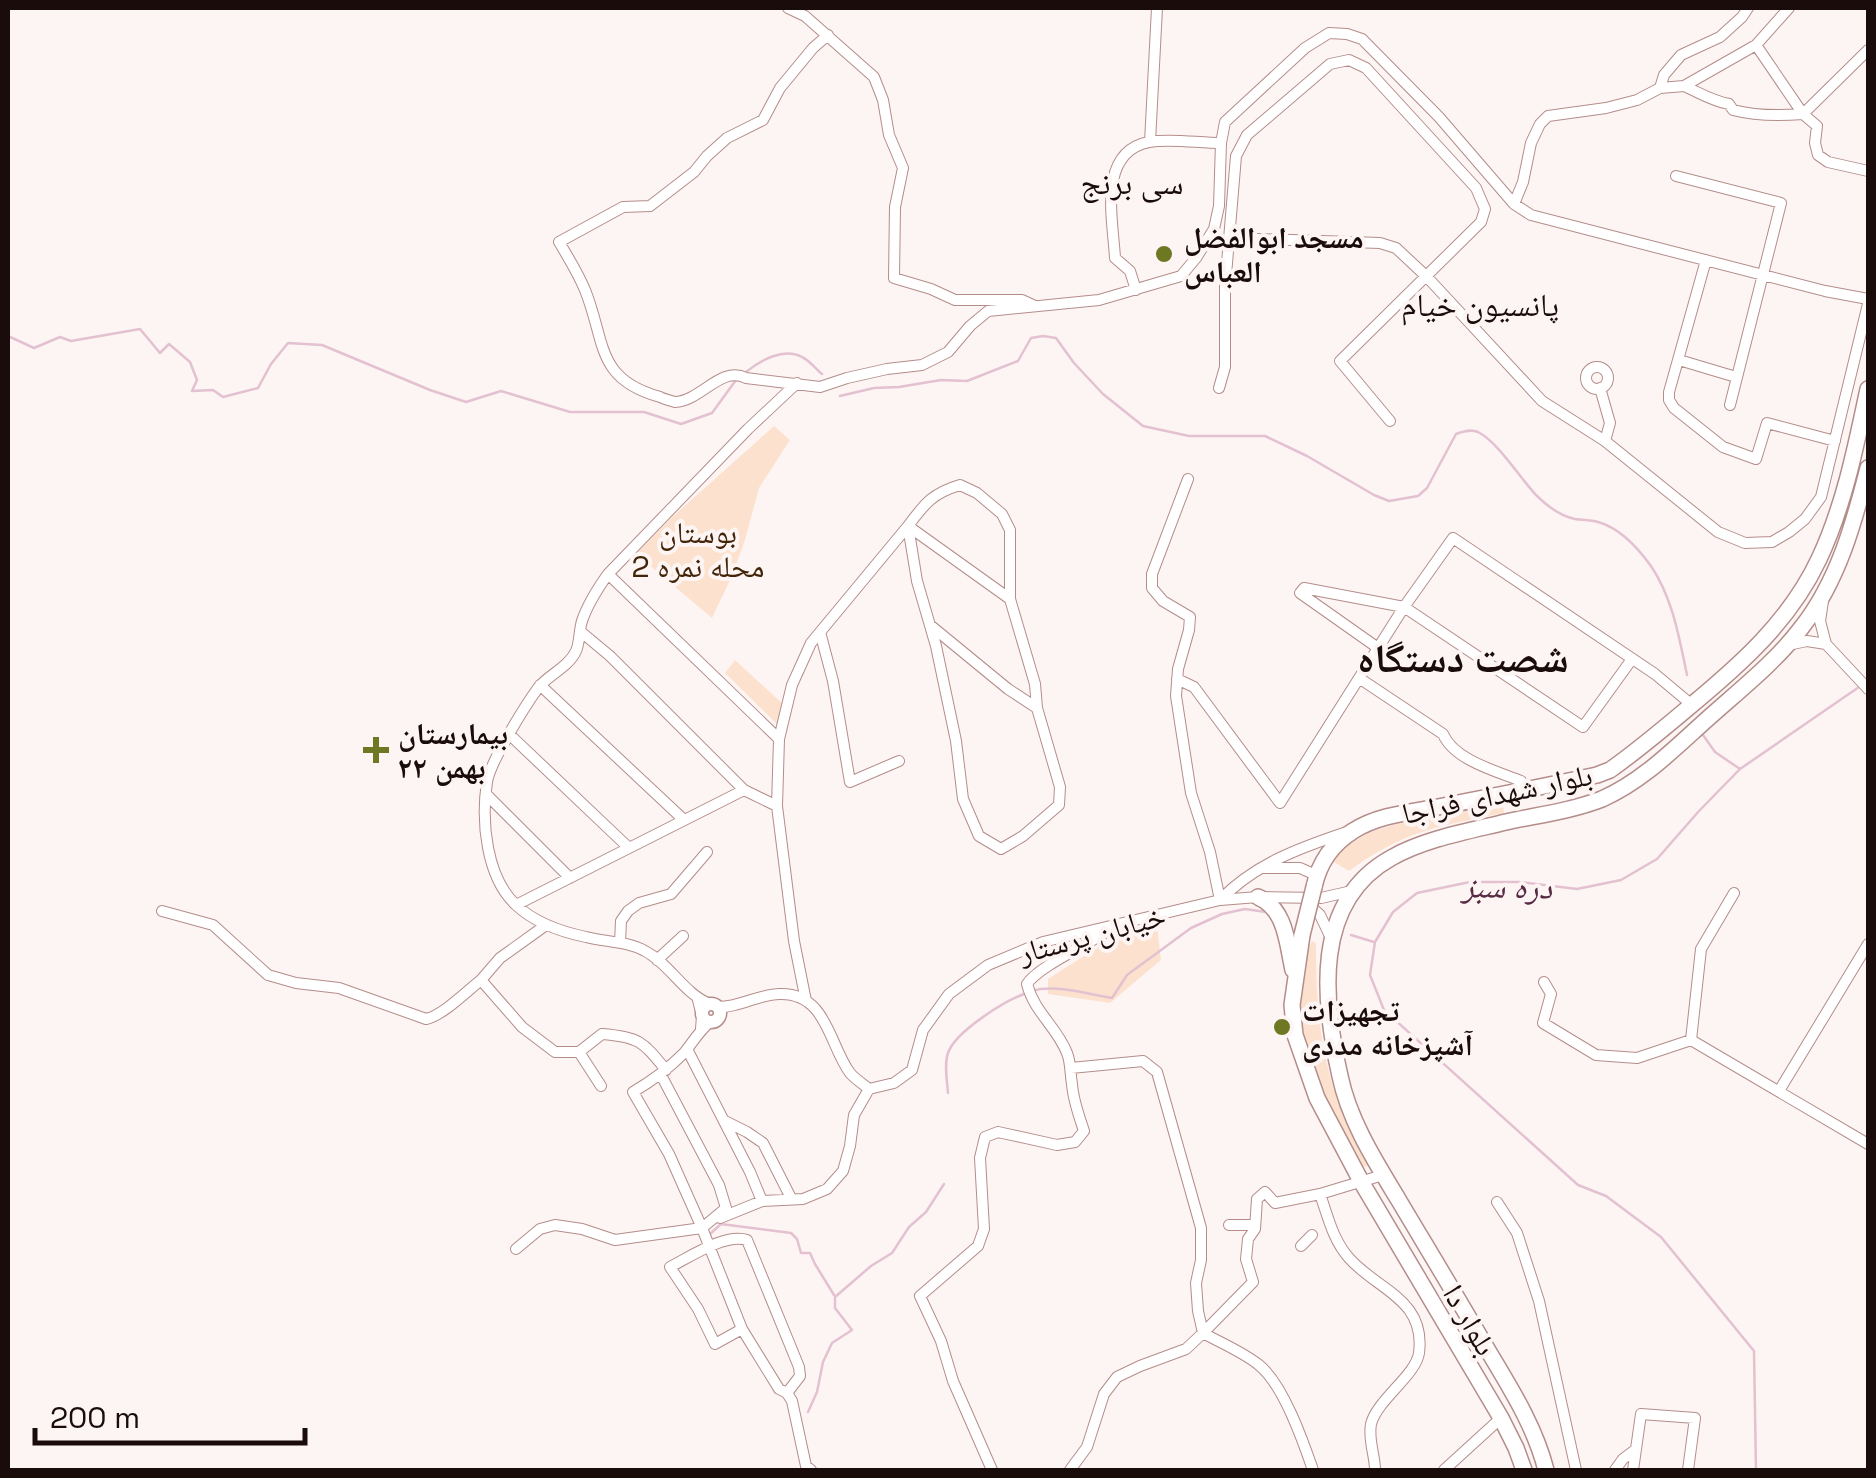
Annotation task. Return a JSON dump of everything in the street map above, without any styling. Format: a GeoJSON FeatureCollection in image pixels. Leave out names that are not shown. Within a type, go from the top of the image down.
{"type":"FeatureCollection","features":[{"type":"Feature","properties":{"kind":"main road","name":"بلوار شهدای فراجا"},"geometry":{"type":"LineString","coordinates":[[1362,1183],[1317,1098],[1295,1035],[1294,978],[1310,890],[1326,855],[1357,828],[1391,816],[1610,770],[1732,672],[1770,634],[1800,594],[1818,560],[1856,448],[1868,388]]}},
{"type":"Feature","properties":{"kind":"main road","name":"بلوار شهدای فراجا"},"geometry":{"type":"LineString","coordinates":[[1383,1175],[1360,1131],[1340,1079],[1327,982],[1331,938],[1352,890],[1390,858],[1418,847],[1600,799],[1648,770],[1802,628],[1824,594],[1847,540],[1868,468]]}},
{"type":"Feature","properties":{"kind":"main road"},"geometry":{"type":"LineString","coordinates":[[1258,897],[1269,902],[1282,918],[1294,978]]}},
{"type":"Feature","properties":{"kind":"main road","name":"بلوار دا"},"geometry":{"type":"LineString","coordinates":[[1383,1175],[1525,1414],[1546,1470]]}},
{"type":"Feature","properties":{"kind":"main road","name":"بلوار دا"},"geometry":{"type":"LineString","coordinates":[[1362,1183],[1501,1418],[1524,1470]]}},
{"type":"Feature","properties":{"kind":"street"},"geometry":{"type":"LineString","coordinates":[[788,8],[805,16],[874,77],[883,100],[888,136],[903,168],[895,207],[894,278],[955,300],[1022,300],[1036,306]]}},
{"type":"Feature","properties":{"kind":"street"},"geometry":{"type":"LineString","coordinates":[[1150,142],[1156,8]]}},
{"type":"Feature","properties":{"kind":"street"},"geometry":{"type":"LineString","coordinates":[[1660,88],[1664,75],[1681,55],[1720,37],[1748,8]]}},
{"type":"Feature","properties":{"kind":"street"},"geometry":{"type":"LineString","coordinates":[[1514,204],[1531,143],[1548,116],[1606,108],[1637,100],[1660,88],[1684,86],[1756,45],[1789,8]]}},
{"type":"Feature","properties":{"kind":"street"},"geometry":{"type":"LineString","coordinates":[[828,35],[812,48],[780,88],[763,120],[727,138],[694,172],[650,206],[623,207],[559,242],[585,290],[608,364],[620,378],[675,402],[699,394],[729,374],[820,387],[860,374],[922,365],[948,352],[988,311],[1099,300],[1181,276],[1214,229],[1225,122],[1305,48],[1329,34],[1346,34],[1362,39],[1439,118],[1514,204],[1530,215],[1868,301],[1821,496],[1789,532],[1772,542],[1745,544],[1718,532],[1604,441],[1542,401],[1396,248],[1380,244],[1230,238]]}},
{"type":"Feature","properties":{"kind":"street"},"geometry":{"type":"LineString","coordinates":[[1756,45],[1803,114],[1817,126],[1818,155],[1828,162],[1868,171]]}},
{"type":"Feature","properties":{"kind":"street"},"geometry":{"type":"LineString","coordinates":[[1684,86],[1712,101],[1729,104],[1732,110],[1778,116],[1803,114],[1868,50]]}},
{"type":"Feature","properties":{"kind":"street"},"geometry":{"type":"LineString","coordinates":[[1219,388],[1224,367],[1236,156],[1247,135],[1330,64],[1349,60],[1366,68],[1410,115],[1476,188],[1485,209],[1482,222],[1340,361],[1390,421]]}},
{"type":"Feature","properties":{"kind":"street"},"geometry":{"type":"LineString","coordinates":[[1136,290],[1130,271],[1114,258],[1111,183],[1119,161],[1130,149],[1150,142],[1221,143]]}},
{"type":"Feature","properties":{"kind":"street"},"geometry":{"type":"LineString","coordinates":[[1676,176],[1781,202],[1730,406]]}},
{"type":"Feature","properties":{"kind":"street"},"geometry":{"type":"LineString","coordinates":[[1706,260],[1669,392],[1674,408],[1723,446],[1756,459],[1767,423],[1834,441]]}},
{"type":"Feature","properties":{"kind":"street"},"geometry":{"type":"LineString","coordinates":[[1679,360],[1736,376]]}},
{"type":"Feature","properties":{"kind":"street"},"geometry":{"type":"LineString","coordinates":[[711,1013],[647,951],[546,925],[516,906],[498,880],[490,851],[487,780],[540,685],[563,668],[576,650],[582,621],[608,574],[797,383]]}},
{"type":"Feature","properties":{"kind":"street"},"geometry":{"type":"LineString","coordinates":[[1600,388],[1610,423],[1604,441]]}},
{"type":"Feature","properties":{"kind":"street"},"geometry":{"type":"LineString","coordinates":[[1188,479],[1152,574],[1152,588],[1163,601],[1190,617],[1176,696],[1191,793],[1220,900]]}},
{"type":"Feature","properties":{"kind":"street"},"geometry":{"type":"LineString","coordinates":[[806,1000],[794,941],[778,806],[779,739],[792,685],[811,643],[925,504],[940,491],[960,485],[977,493],[1002,514],[1010,530],[1010,599],[1036,684],[1036,708],[1060,787],[1059,805],[1001,849],[979,836],[963,799],[956,741],[936,646],[917,581],[908,526]]}},
{"type":"Feature","properties":{"kind":"street"},"geometry":{"type":"LineString","coordinates":[[908,526],[1010,599]]}},
{"type":"Feature","properties":{"kind":"street"},"geometry":{"type":"LineString","coordinates":[[1178,679],[1194,687],[1280,803],[1404,607],[1453,538],[1656,674],[1692,705]]}},
{"type":"Feature","properties":{"kind":"street"},"geometry":{"type":"LineString","coordinates":[[608,574],[779,739]]}},
{"type":"Feature","properties":{"kind":"street"},"geometry":{"type":"LineString","coordinates":[[1378,648],[1300,593],[1304,588],[1404,607],[1583,727],[1632,659]]}},
{"type":"Feature","properties":{"kind":"street"},"geometry":{"type":"LineString","coordinates":[[1824,594],[1820,620],[1826,644],[1868,689]]}},
{"type":"Feature","properties":{"kind":"street"},"geometry":{"type":"LineString","coordinates":[[930,625],[1036,708]]}},
{"type":"Feature","properties":{"kind":"street"},"geometry":{"type":"LineString","coordinates":[[580,631],[744,790],[778,806]]}},
{"type":"Feature","properties":{"kind":"street"},"geometry":{"type":"LineString","coordinates":[[820,632],[850,782],[899,761]]}},
{"type":"Feature","properties":{"kind":"street"},"geometry":{"type":"LineString","coordinates":[[1787,645],[1807,641],[1826,644]]}},
{"type":"Feature","properties":{"kind":"street"},"geometry":{"type":"LineString","coordinates":[[1359,678],[1443,734],[1448,746],[1522,781],[1526,790]]}},
{"type":"Feature","properties":{"kind":"street"},"geometry":{"type":"LineString","coordinates":[[540,685],[684,820]]}},
{"type":"Feature","properties":{"kind":"street"},"geometry":{"type":"LineString","coordinates":[[510,735],[629,848]]}},
{"type":"Feature","properties":{"kind":"street"},"geometry":{"type":"LineString","coordinates":[[516,906],[744,790]]}},
{"type":"Feature","properties":{"kind":"street"},"geometry":{"type":"LineString","coordinates":[[486,795],[570,878]]}},
{"type":"Feature","properties":{"kind":"street"},"geometry":{"type":"LineString","coordinates":[[1220,900],[1238,880],[1258,868],[1357,828]]}},
{"type":"Feature","properties":{"kind":"street"},"geometry":{"type":"LineString","coordinates":[[620,943],[621,921],[628,911],[639,903],[671,894],[707,852]]}},
{"type":"Feature","properties":{"kind":"street"},"geometry":{"type":"LineString","coordinates":[[1258,868],[1300,868],[1331,938]]}},
{"type":"Feature","properties":{"kind":"street"},"geometry":{"type":"LineString","coordinates":[[1310,890],[1352,890]]}},
{"type":"Feature","properties":{"kind":"street","name":"خیابان پرستار"},"geometry":{"type":"LineString","coordinates":[[869,1089],[894,1082],[912,1070],[922,1030],[950,994],[988,965],[1043,942],[1220,900],[1310,890]]}},
{"type":"Feature","properties":{"kind":"street"},"geometry":{"type":"LineString","coordinates":[[1691,1040],[1701,949],[1734,892]]}},
{"type":"Feature","properties":{"kind":"street"},"geometry":{"type":"LineString","coordinates":[[162,910],[213,925],[268,975],[339,988],[426,1018],[437,1017],[482,980],[500,958],[546,925]]}},
{"type":"Feature","properties":{"kind":"street"},"geometry":{"type":"LineString","coordinates":[[992,1470],[953,1380],[942,1341],[920,1296],[978,1246],[984,1229],[980,1158],[985,1137],[998,1132],[1056,1145],[1075,1142],[1084,1131],[1068,1055],[1030,999],[1027,984],[1034,973],[1116,926]]}},
{"type":"Feature","properties":{"kind":"street"},"geometry":{"type":"LineString","coordinates":[[657,960],[683,936]]}},
{"type":"Feature","properties":{"kind":"street"},"geometry":{"type":"LineString","coordinates":[[1779,1091],[1868,944]]}},
{"type":"Feature","properties":{"kind":"street"},"geometry":{"type":"LineString","coordinates":[[482,980],[522,1027],[555,1052],[579,1052],[602,1034],[624,1036],[648,1045],[720,1184],[726,1208],[705,1226]]}},
{"type":"Feature","properties":{"kind":"street"},"geometry":{"type":"LineString","coordinates":[[1544,982],[1551,994],[1543,1024],[1596,1054],[1637,1058],[1691,1040],[1868,1144]]}},
{"type":"Feature","properties":{"kind":"street"},"geometry":{"type":"LineString","coordinates":[[516,1249],[540,1229],[555,1224],[615,1240],[705,1226],[762,1201],[803,1198],[827,1188],[843,1171],[854,1114],[869,1089],[850,1074],[824,1018],[806,1000],[783,994],[755,998],[711,1013],[687,1049],[664,1073],[633,1092],[705,1226],[708,1247],[742,1330],[779,1389],[792,1401],[806,1466],[811,1470]]}},
{"type":"Feature","properties":{"kind":"street"},"geometry":{"type":"LineString","coordinates":[[687,1049],[762,1201]]}},
{"type":"Feature","properties":{"kind":"street"},"geometry":{"type":"LineString","coordinates":[[579,1052],[600,1086]]}},
{"type":"Feature","properties":{"kind":"street"},"geometry":{"type":"LineString","coordinates":[[1071,1068],[1143,1061],[1156,1072],[1201,1226],[1196,1283],[1204,1333],[1258,1363],[1269,1375],[1303,1441],[1313,1470]]}},
{"type":"Feature","properties":{"kind":"street"},"geometry":{"type":"LineString","coordinates":[[724,1121],[762,1143],[791,1198]]}},
{"type":"Feature","properties":{"kind":"street"},"geometry":{"type":"LineString","coordinates":[[1070,1470],[1087,1447],[1104,1394],[1117,1377],[1186,1349],[1252,1282],[1246,1258],[1248,1239],[1255,1225],[1256,1200],[1265,1192],[1274,1203],[1320,1194],[1383,1175]]}},
{"type":"Feature","properties":{"kind":"street"},"geometry":{"type":"LineString","coordinates":[[1320,1194],[1340,1246],[1351,1261],[1399,1298],[1414,1317],[1419,1334],[1418,1358],[1372,1422],[1370,1445],[1375,1470]]}},
{"type":"Feature","properties":{"kind":"street"},"geometry":{"type":"LineString","coordinates":[[1497,1202],[1518,1232],[1539,1301],[1576,1470]]}},
{"type":"Feature","properties":{"kind":"street"},"geometry":{"type":"LineString","coordinates":[[1229,1225],[1255,1225]]}},
{"type":"Feature","properties":{"kind":"street"},"geometry":{"type":"LineString","coordinates":[[1300,1246],[1312,1235]]}},
{"type":"Feature","properties":{"kind":"street"},"geometry":{"type":"LineString","coordinates":[[742,1330],[716,1344],[670,1268],[708,1247],[739,1238],[747,1240],[799,1366],[800,1376],[787,1393]]}},
{"type":"Feature","properties":{"kind":"street"},"geometry":{"type":"LineString","coordinates":[[1633,1470],[1641,1414],[1695,1418],[1688,1470]]}},
{"type":"Feature","properties":{"kind":"street"},"geometry":{"type":"LineString","coordinates":[[1444,1470],[1501,1418]]}},
{"type":"Feature","properties":{"kind":"street"},"geometry":{"type":"LineString","coordinates":[[1615,1470],[1636,1450]]}},
{"type":"Feature","properties":{"kind":"green space","name":"بوستان محله نمره 2"},"geometry":{"type":"Polygon","coordinates":[[[774,426],[790,440],[759,488],[732,576],[712,618],[636,554],[774,426]]]}},
{"type":"Feature","properties":{"kind":"green space"},"geometry":{"type":"Polygon","coordinates":[[[735,660],[784,705],[778,725],[725,673],[735,660]]]}},
{"type":"Feature","properties":{"kind":"green space"},"geometry":{"type":"Polygon","coordinates":[[[1503,803],[1504,813],[1405,838],[1349,871],[1332,861],[1368,833],[1503,803]]]}},
{"type":"Feature","properties":{"kind":"green space"},"geometry":{"type":"Polygon","coordinates":[[[1157,925],[1161,960],[1110,1003],[1048,994],[1048,979],[1074,962],[1113,940],[1157,925]]]}},
{"type":"Feature","properties":{"kind":"green space"},"geometry":{"type":"Polygon","coordinates":[[[1312,941],[1316,943],[1318,1003],[1326,1058],[1342,1110],[1369,1165],[1364,1167],[1327,1103],[1304,1035],[1301,980],[1312,941]]]}},
{"type":"Feature","properties":{"kind":"waterway"},"geometry":{"type":"LineString","coordinates":[[8,336],[34,348],[60,337],[71,341],[140,329],[160,353],[169,344],[190,362],[197,380],[192,391],[213,390],[223,397],[258,388],[288,343],[322,345],[466,402],[501,391],[570,412],[644,412],[681,424],[712,413],[736,380]]}},
{"type":"Feature","properties":{"kind":"waterway"},"geometry":{"type":"LineString","coordinates":[[840,396],[941,380],[967,381],[1018,361],[1031,338],[1056,338],[1103,394],[1143,426],[1189,436],[1265,436],[1389,501],[1418,496],[1427,488],[1456,434],[1475,431],[1493,444],[1549,507],[1569,518],[1606,525],[1640,552],[1659,579],[1670,605],[1687,675]]}},
{"type":"Feature","properties":{"kind":"waterway"},"geometry":{"type":"LineString","coordinates":[[746,372],[766,359],[788,353],[805,358],[822,374]]}},
{"type":"Feature","properties":{"kind":"waterway","name":"دره سبز"},"geometry":{"type":"LineString","coordinates":[[1756,1470],[1754,1351],[1661,1237],[1606,1196],[1578,1185],[1384,1010],[1370,975],[1375,942],[1393,912],[1417,893],[1470,882],[1519,882],[1577,889],[1621,880],[1657,859],[1740,769],[1859,687]]}},
{"type":"Feature","properties":{"kind":"waterway"},"geometry":{"type":"LineString","coordinates":[[1703,735],[1715,752],[1740,769]]}},
{"type":"Feature","properties":{"kind":"waterway"},"geometry":{"type":"LineString","coordinates":[[1031,991],[1061,989],[1112,998],[1127,975],[1191,928],[1245,909],[1266,912]]}},
{"type":"Feature","properties":{"kind":"waterway"},"geometry":{"type":"LineString","coordinates":[[1351,935],[1374,942]]}},
{"type":"Feature","properties":{"kind":"waterway"},"geometry":{"type":"LineString","coordinates":[[948,1093],[946,1062],[952,1045],[981,1019],[1024,994]]}},
{"type":"Feature","properties":{"kind":"waterway"},"geometry":{"type":"LineString","coordinates":[[808,1412],[832,1343],[852,1330],[835,1308],[835,1297],[892,1253],[944,1184]]}},
{"type":"Feature","properties":{"kind":"waterway"},"geometry":{"type":"LineString","coordinates":[[710,1234],[721,1224],[791,1233],[801,1253],[810,1253],[834,1295]]}},
{"type":"Feature","properties":{"kind":"place","name":"مسجد ابوالفضل العباس"},"geometry":{"type":"Point","coordinates":[1164,254]}},
{"type":"Feature","properties":{"kind":"place","name":"بیمارستان ۲۲ بهمن"},"geometry":{"type":"Point","coordinates":[376,750]}},
{"type":"Feature","properties":{"kind":"place","name":"تجهیزات آشپزخانه مددی"},"geometry":{"type":"Point","coordinates":[1282,1027]}},
{"type":"Feature","properties":{"kind":"district","name":"سی برنج"},"geometry":{"type":"Point","coordinates":[1132,183]}},
{"type":"Feature","properties":{"kind":"district","name":"پانسیون خیام"},"geometry":{"type":"Point","coordinates":[1480,305]}},
{"type":"Feature","properties":{"kind":"district","name":"شصت دستگاه"},"geometry":{"type":"Point","coordinates":[1463,658]}}]}
